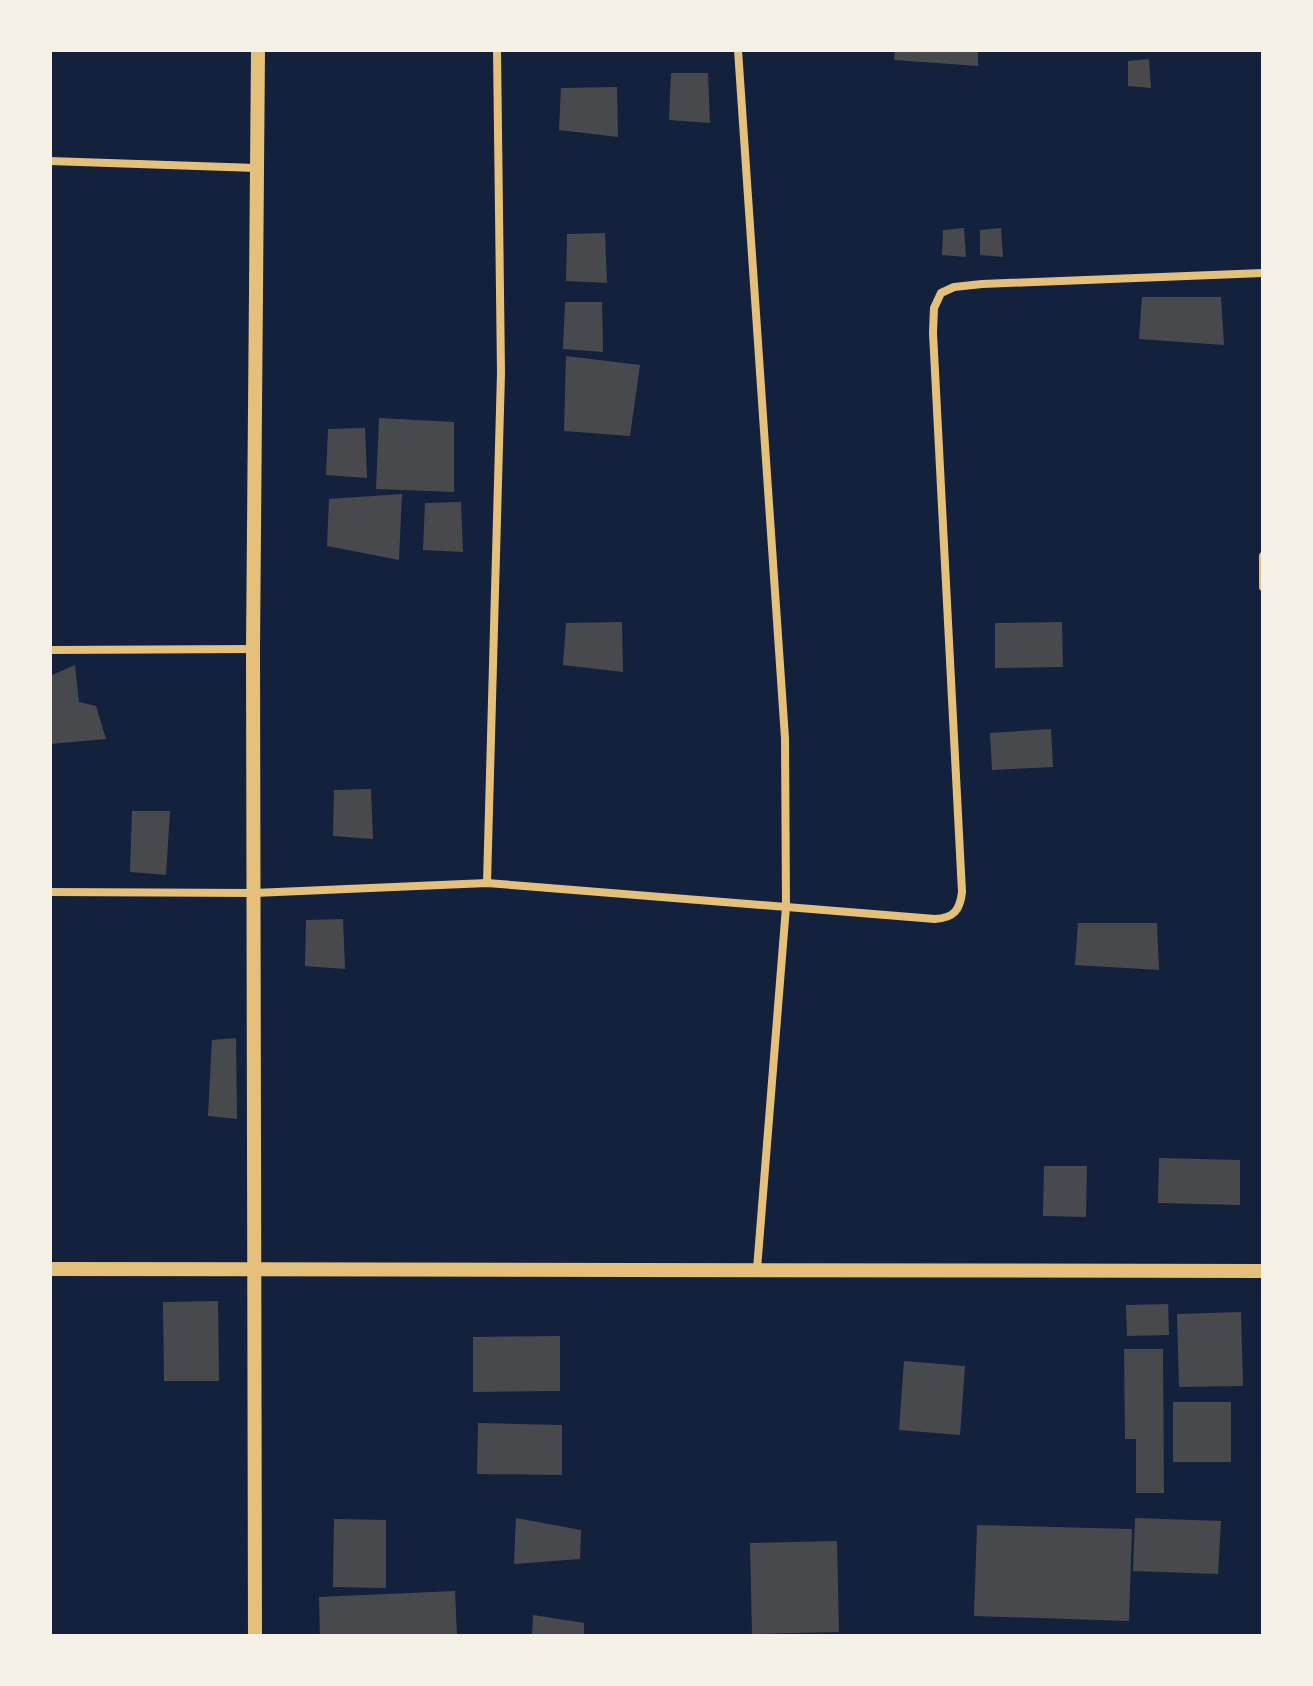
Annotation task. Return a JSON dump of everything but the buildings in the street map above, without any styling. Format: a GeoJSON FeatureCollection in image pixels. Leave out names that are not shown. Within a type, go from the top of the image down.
{"type":"FeatureCollection","features":[{"type":"Feature","properties":{"kind":"street"},"geometry":{"type":"LineString","coordinates":[[255,1636],[253,649],[258,50]]}},
{"type":"Feature","properties":{"kind":"street"},"geometry":{"type":"LineString","coordinates":[[487,883],[501,373],[497,50]]}},
{"type":"Feature","properties":{"kind":"street"},"geometry":{"type":"LineString","coordinates":[[738,50],[785,738],[786,907],[757,1269]]}},
{"type":"Feature","properties":{"kind":"street"},"geometry":{"type":"LineString","coordinates":[[50,161],[258,168]]}},
{"type":"Feature","properties":{"kind":"street"},"geometry":{"type":"LineString","coordinates":[[50,892],[254,893],[487,883],[944,919],[955,913],[962,892],[933,333],[934,308],[941,293],[954,287],[982,284],[1263,273]]}},
{"type":"Feature","properties":{"kind":"street"},"geometry":{"type":"LineString","coordinates":[[1262,556],[1263,587]]}},
{"type":"Feature","properties":{"kind":"street"},"geometry":{"type":"LineString","coordinates":[[50,650],[253,649]]}},
{"type":"Feature","properties":{"kind":"street"},"geometry":{"type":"LineString","coordinates":[[50,1269],[1263,1271]]}}]}
